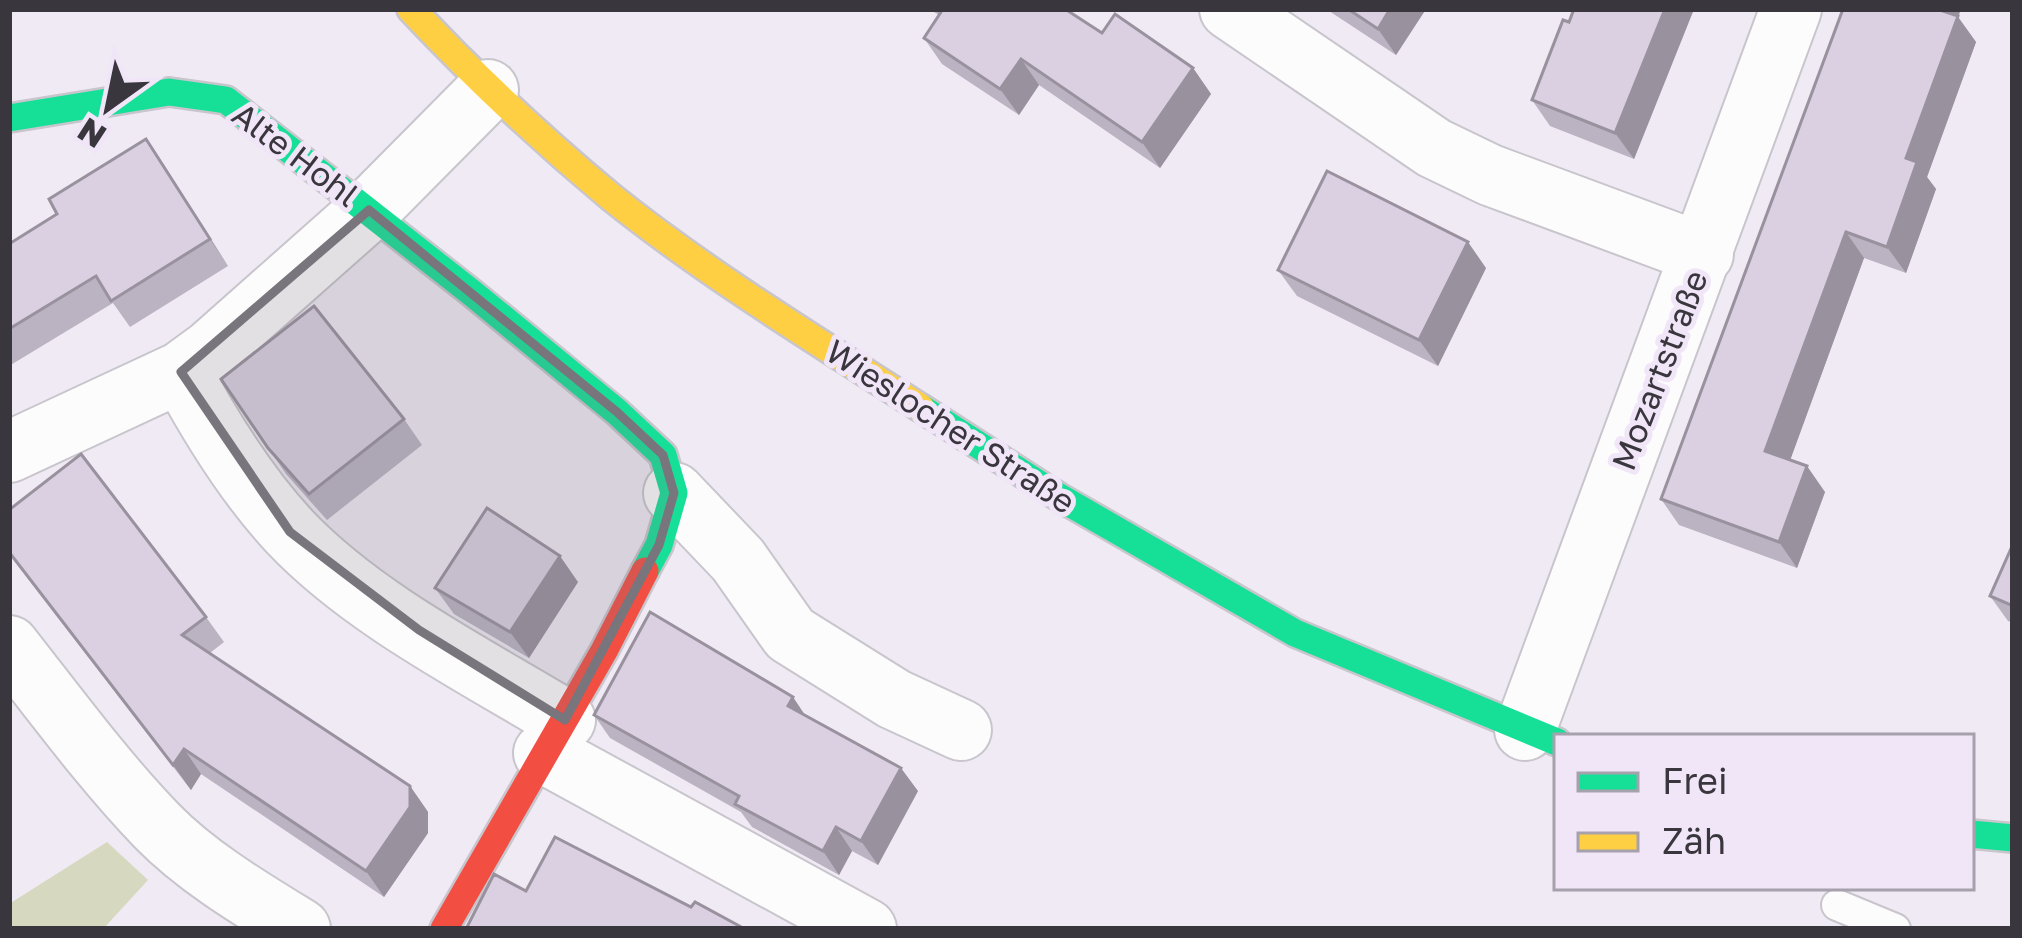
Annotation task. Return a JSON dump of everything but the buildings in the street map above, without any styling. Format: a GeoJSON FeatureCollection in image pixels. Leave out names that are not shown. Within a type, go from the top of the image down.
{"type":"FeatureCollection","features":[{"type":"Feature","properties":{"kind":"main road","name":"Wieslocher Straße"},"geometry":{"type":"LineString","coordinates":[[411,9],[488,89],[614,200],[790,323],[1059,496],[1295,633],[1541,736]]}},
{"type":"Feature","properties":{"kind":"main road","name":"Alte Hohl"},"geometry":{"type":"LineString","coordinates":[[9,118],[169,92],[226,100],[617,412],[663,455],[674,494]]}},
{"type":"Feature","properties":{"kind":"main road"},"geometry":{"type":"LineString","coordinates":[[444,929],[659,545],[674,494]]}},
{"type":"Feature","properties":{"kind":"main road"},"geometry":{"type":"LineString","coordinates":[[1974,834],[2013,838]]}},
{"type":"Feature","properties":{"kind":"street"},"geometry":{"type":"LineString","coordinates":[[1230,9],[1434,148],[1490,175],[1703,254]]}},
{"type":"Feature","properties":{"kind":"street","name":"Mozartstraße"},"geometry":{"type":"LineString","coordinates":[[1541,736],[1791,9]]}},
{"type":"Feature","properties":{"kind":"street"},"geometry":{"type":"LineString","coordinates":[[9,452],[181,372],[369,210],[488,89]]}},
{"type":"Feature","properties":{"kind":"street"},"geometry":{"type":"LineString","coordinates":[[181,372],[209,424],[290,532],[554,736],[866,929]]}},
{"type":"Feature","properties":{"kind":"street"},"geometry":{"type":"LineString","coordinates":[[674,494],[738,560],[790,634],[894,699],[961,730]]}},
{"type":"Feature","properties":{"kind":"street"},"geometry":{"type":"LineString","coordinates":[[9,646],[160,830],[242,893],[300,929]]}},
{"type":"Feature","properties":{"kind":"lane"},"geometry":{"type":"LineString","coordinates":[[1841,907],[1895,929]]}},
{"type":"Feature","properties":{"kind":"highlighted area"},"geometry":{"type":"Polygon","coordinates":[[[369,210],[617,412],[663,455],[674,493],[659,545],[565,720],[419,630],[290,532],[181,372],[369,210]]]}},
{"type":"Feature","properties":{"kind":"green space"},"geometry":{"type":"Polygon","coordinates":[[[107,842],[148,880],[103,929],[9,929],[9,904],[107,842]]]}},
{"type":"Feature","properties":{"kind":"traffic: fast"},"geometry":{"type":"LineString","coordinates":[[9,118],[169,92],[226,100],[472,293],[663,455],[674,493],[659,545],[645,571]]}},
{"type":"Feature","properties":{"kind":"traffic: fast"},"geometry":{"type":"LineString","coordinates":[[921,408],[1059,497],[1295,633],[1554,741]]}},
{"type":"Feature","properties":{"kind":"traffic: fast"},"geometry":{"type":"LineString","coordinates":[[1974,834],[2013,838]]}},
{"type":"Feature","properties":{"kind":"traffic: slow"},"geometry":{"type":"LineString","coordinates":[[411,9],[508,106],[611,197],[724,280],[921,408]]}},
{"type":"Feature","properties":{"kind":"traffic: jam"},"geometry":{"type":"LineString","coordinates":[[444,929],[645,571]]}}]}
